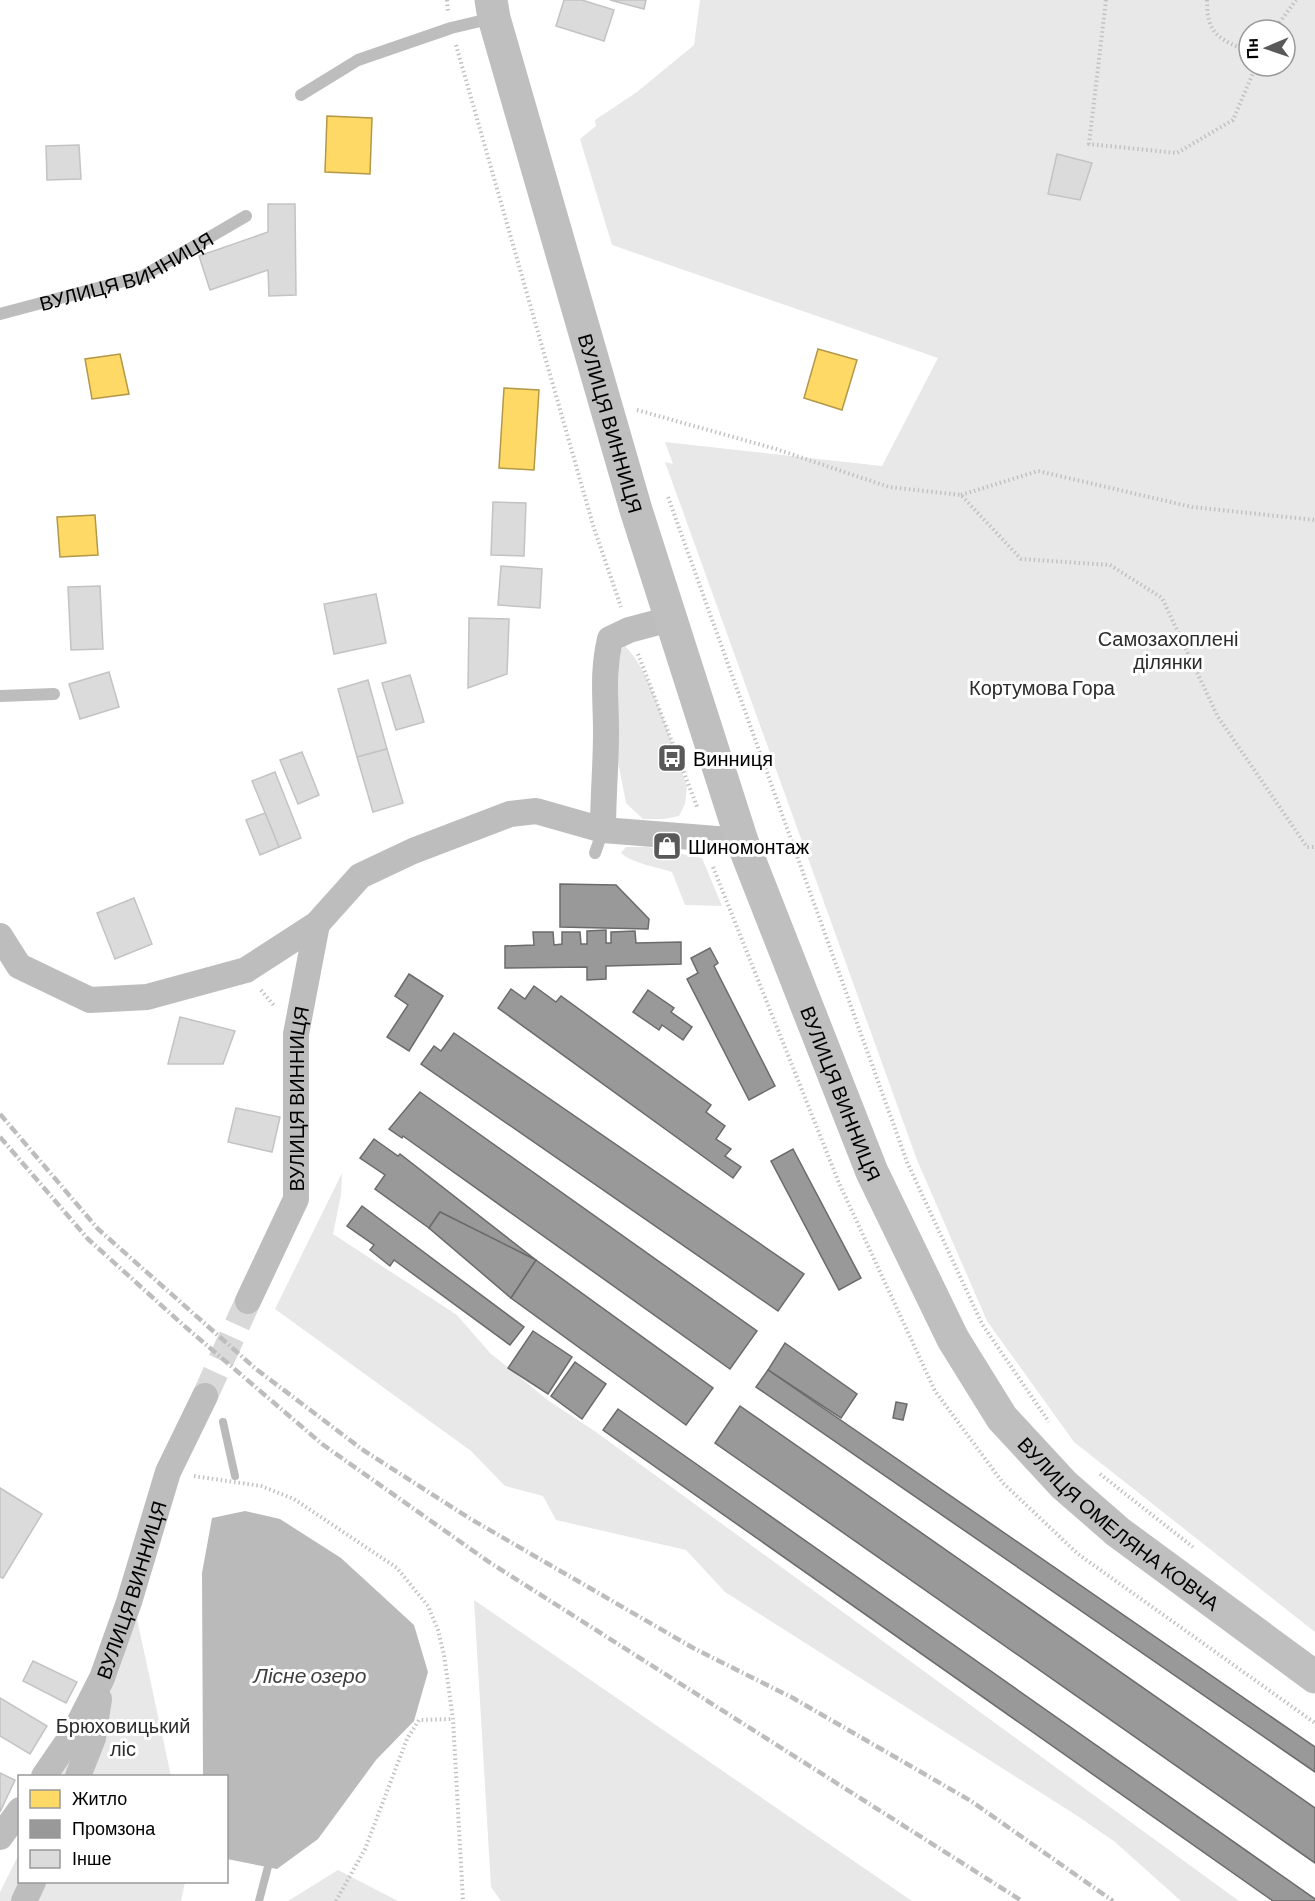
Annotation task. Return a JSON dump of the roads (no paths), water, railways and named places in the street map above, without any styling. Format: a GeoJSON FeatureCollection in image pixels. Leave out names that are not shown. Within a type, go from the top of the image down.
{"type":"FeatureCollection","features":[{"type":"Feature","properties":{"kind":"main road","name":"ВУЛИЦЯ ВИННИЦЯ"},"geometry":{"type":"LineString","coordinates":[[492,9],[606,412],[742,841],[872,1172],[953,1339]]}},
{"type":"Feature","properties":{"kind":"main road","name":"ВУЛИЦЯ ОМЕЛЯНА КОВЧА"},"geometry":{"type":"LineString","coordinates":[[953,1339],[1002,1418],[1064,1485],[1118,1532],[1315,1677]]}},
{"type":"Feature","properties":{"kind":"street"},"geometry":{"type":"LineString","coordinates":[[599,842],[606,734],[603,668],[610,639],[629,630],[670,619]]}},
{"type":"Feature","properties":{"kind":"street"},"geometry":{"type":"LineString","coordinates":[[0,936],[19,966],[90,1000],[147,997],[246,970],[317,924],[360,876],[413,851],[510,814],[536,811],[599,842],[742,841]]}},
{"type":"Feature","properties":{"kind":"street","name":"ВУЛИЦЯ ВИННИЦЯ"},"geometry":{"type":"LineString","coordinates":[[248,1301],[296,1199],[296,1034],[317,924]]}},
{"type":"Feature","properties":{"kind":"street","name":"ВУЛИЦЯ ВИННИЦЯ"},"geometry":{"type":"LineString","coordinates":[[45,1775],[75,1731],[102,1678],[129,1602],[168,1472],[205,1396]]}},
{"type":"Feature","properties":{"kind":"street"},"geometry":{"type":"LineString","coordinates":[[78,1775],[93,1738],[102,1678]]}},
{"type":"Feature","properties":{"kind":"street"},"geometry":{"type":"LineString","coordinates":[[0,1837],[18,1813]]}},
{"type":"Feature","properties":{"kind":"street"},"geometry":{"type":"LineString","coordinates":[[24,1901],[32,1883]]}},
{"type":"Feature","properties":{"kind":"lane"},"geometry":{"type":"LineString","coordinates":[[301,95],[358,60],[451,28],[492,9]]}},
{"type":"Feature","properties":{"kind":"lane","name":"ВУЛИЦЯ ВИННИЦЯ"},"geometry":{"type":"LineString","coordinates":[[0,314],[143,276],[246,216]]}},
{"type":"Feature","properties":{"kind":"lane"},"geometry":{"type":"LineString","coordinates":[[0,696],[54,694]]}},
{"type":"Feature","properties":{"kind":"water","name":"Лісне озеро"},"geometry":{"type":"Polygon","coordinates":[[[245,1511],[280,1519],[341,1558],[414,1625],[428,1672],[414,1721],[376,1760],[318,1839],[277,1869],[228,1859],[228,1775],[203,1775],[202,1573],[212,1518],[245,1511]]]}},
{"type":"Feature","properties":{"kind":"waterway"},"geometry":{"type":"LineString","coordinates":[[223,1422],[235,1476]]}},
{"type":"Feature","properties":{"kind":"waterway"},"geometry":{"type":"LineString","coordinates":[[259,1901],[270,1859]]}},
{"type":"Feature","properties":{"kind":"tunnel"},"geometry":{"type":"LineString","coordinates":[[205,1396],[248,1301]]}},
{"type":"Feature","properties":{"kind":"railway"},"geometry":{"type":"LineString","coordinates":[[0,1114],[98,1229],[256,1369],[363,1450],[469,1518],[695,1649],[793,1698],[971,1801],[1113,1901]]}},
{"type":"Feature","properties":{"kind":"railway"},"geometry":{"type":"LineString","coordinates":[[0,1137],[88,1239],[182,1324],[322,1444],[489,1562],[1022,1901]]}},
{"type":"Feature","properties":{"kind":"place","name":"Винниця"},"geometry":{"type":"Point","coordinates":[672,758]}},
{"type":"Feature","properties":{"kind":"place","name":"Шиномонтаж"},"geometry":{"type":"Point","coordinates":[667,846]}},
{"type":"Feature","properties":{"kind":"park label","name":"Самозахоплені ділянки"},"geometry":{"type":"Point","coordinates":[1168,650]}},
{"type":"Feature","properties":{"kind":"park label","name":"Кортумова Гора"},"geometry":{"type":"Point","coordinates":[1042,687]}},
{"type":"Feature","properties":{"kind":"park label","name":"Брюховицький ліс"},"geometry":{"type":"Point","coordinates":[123,1736]}}]}
